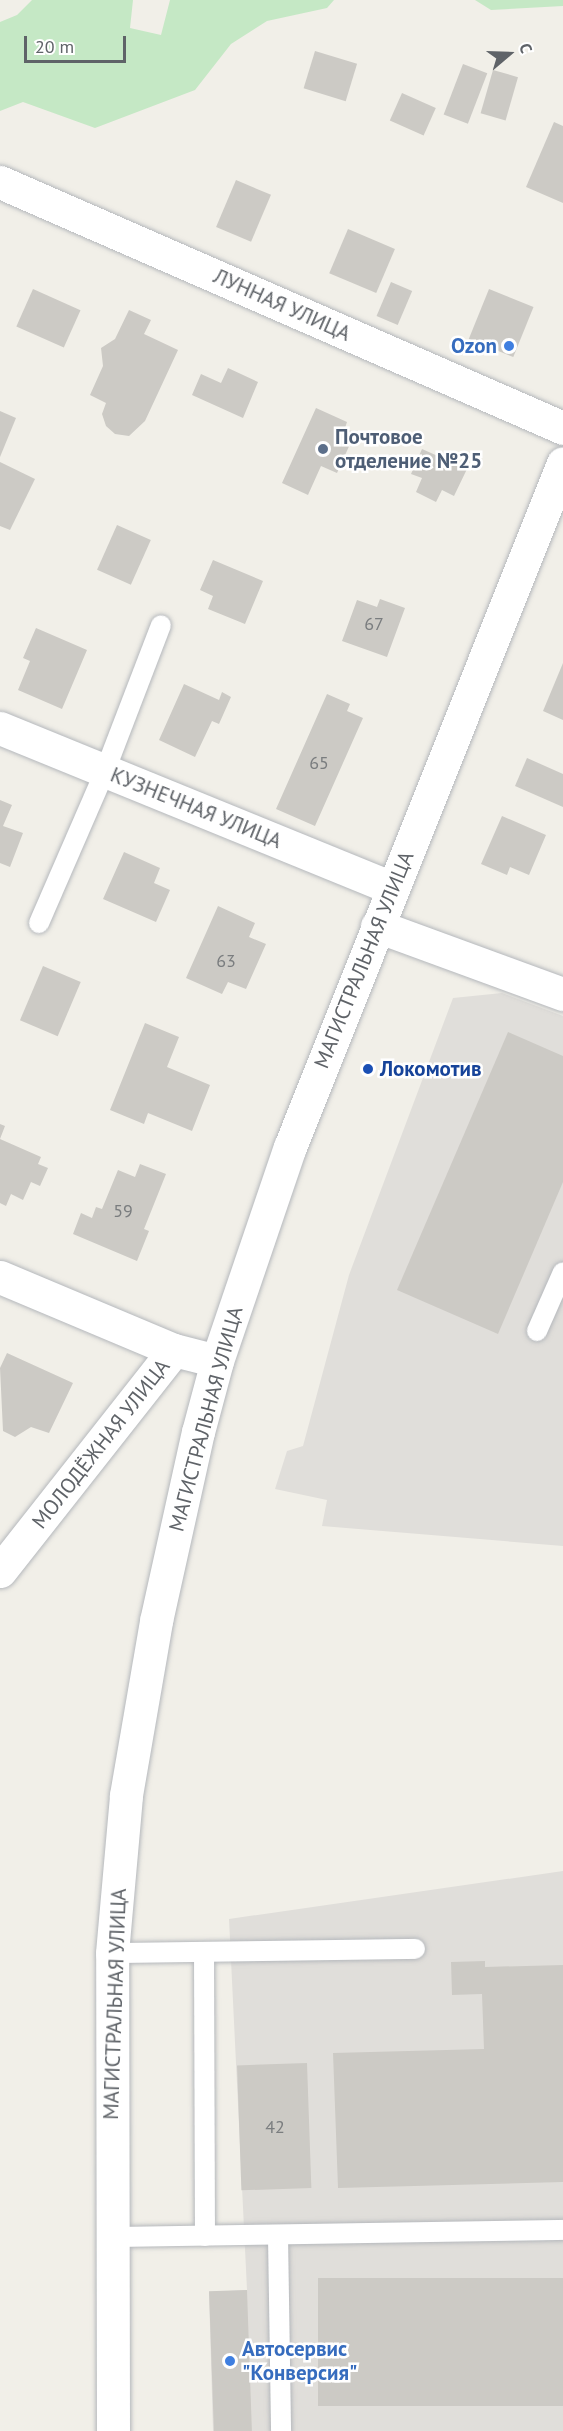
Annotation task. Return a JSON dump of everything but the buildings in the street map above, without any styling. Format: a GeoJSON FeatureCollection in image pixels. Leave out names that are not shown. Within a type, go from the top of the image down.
{"type":"FeatureCollection","features":[{"type":"Feature","properties":{"kind":"main road","name":"ЛУННАЯ УЛИЦА"},"geometry":{"type":"LineString","coordinates":[[0,182],[563,428]]}},
{"type":"Feature","properties":{"kind":"main road","name":"МАГИСТРАЛЬНАЯ УЛИЦА"},"geometry":{"type":"LineString","coordinates":[[113,2431],[110,2237],[112,1953],[126,1795],[156,1621],[217,1361],[290,1147],[563,462]]}},
{"type":"Feature","properties":{"kind":"main road","name":"КУЗНЕЧНАЯ УЛИЦА"},"geometry":{"type":"LineString","coordinates":[[0,728],[392,888]]}},
{"type":"Feature","properties":{"kind":"main road"},"geometry":{"type":"LineString","coordinates":[[377,926],[563,994]]}},
{"type":"Feature","properties":{"kind":"main road"},"geometry":{"type":"LineString","coordinates":[[0,1277],[174,1350]]}},
{"type":"Feature","properties":{"kind":"main road","name":"МОЛОДЁЖНАЯ УЛИЦА"},"geometry":{"type":"LineString","coordinates":[[0,1571],[174,1350],[217,1361]]}},
{"type":"Feature","properties":{"kind":"lane"},"geometry":{"type":"LineString","coordinates":[[39,923],[105,771],[160,625]]}},
{"type":"Feature","properties":{"kind":"lane"},"geometry":{"type":"LineString","coordinates":[[537,1331],[563,1272]]}},
{"type":"Feature","properties":{"kind":"lane"},"geometry":{"type":"LineString","coordinates":[[112,1953],[415,1949]]}},
{"type":"Feature","properties":{"kind":"lane"},"geometry":{"type":"LineString","coordinates":[[204,1952],[205,2236]]}},
{"type":"Feature","properties":{"kind":"lane"},"geometry":{"type":"LineString","coordinates":[[110,2237],[563,2230]]}},
{"type":"Feature","properties":{"kind":"lane"},"geometry":{"type":"LineString","coordinates":[[278,2236],[281,2431]]}},
{"type":"Feature","properties":{"kind":"shaded area"},"geometry":{"type":"Polygon","coordinates":[[[502,993],[563,1016],[563,1546],[322,1526],[327,1500],[275,1489],[287,1451],[303,1446],[349,1275],[453,998],[502,993]]]}},
{"type":"Feature","properties":{"kind":"shaded area"},"geometry":{"type":"Polygon","coordinates":[[[563,1871],[563,2431],[213,2431],[209,2292],[247,2290],[229,1919],[563,1871]]]}},
{"type":"Feature","properties":{"kind":"green space"},"geometry":{"type":"Polygon","coordinates":[[[32,0],[133,0],[130,28],[161,35],[170,0],[334,0],[327,8],[267,21],[231,44],[195,90],[95,128],[23,102],[0,111],[0,22],[17,15],[32,0]]]}},
{"type":"Feature","properties":{"kind":"green space"},"geometry":{"type":"Polygon","coordinates":[[[475,0],[563,0],[563,6],[491,10],[475,0]]]}},
{"type":"Feature","properties":{"kind":"place","name":"Ozon"},"geometry":{"type":"Point","coordinates":[509,346]}},
{"type":"Feature","properties":{"kind":"place","name":"Почтовое отделение №25"},"geometry":{"type":"Point","coordinates":[323,449]}},
{"type":"Feature","properties":{"kind":"place","name":"Локомотив"},"geometry":{"type":"Point","coordinates":[368,1069]}},
{"type":"Feature","properties":{"kind":"place","name":"Автосервис \"Конверсия\""},"geometry":{"type":"Point","coordinates":[230,2361]}}]}
